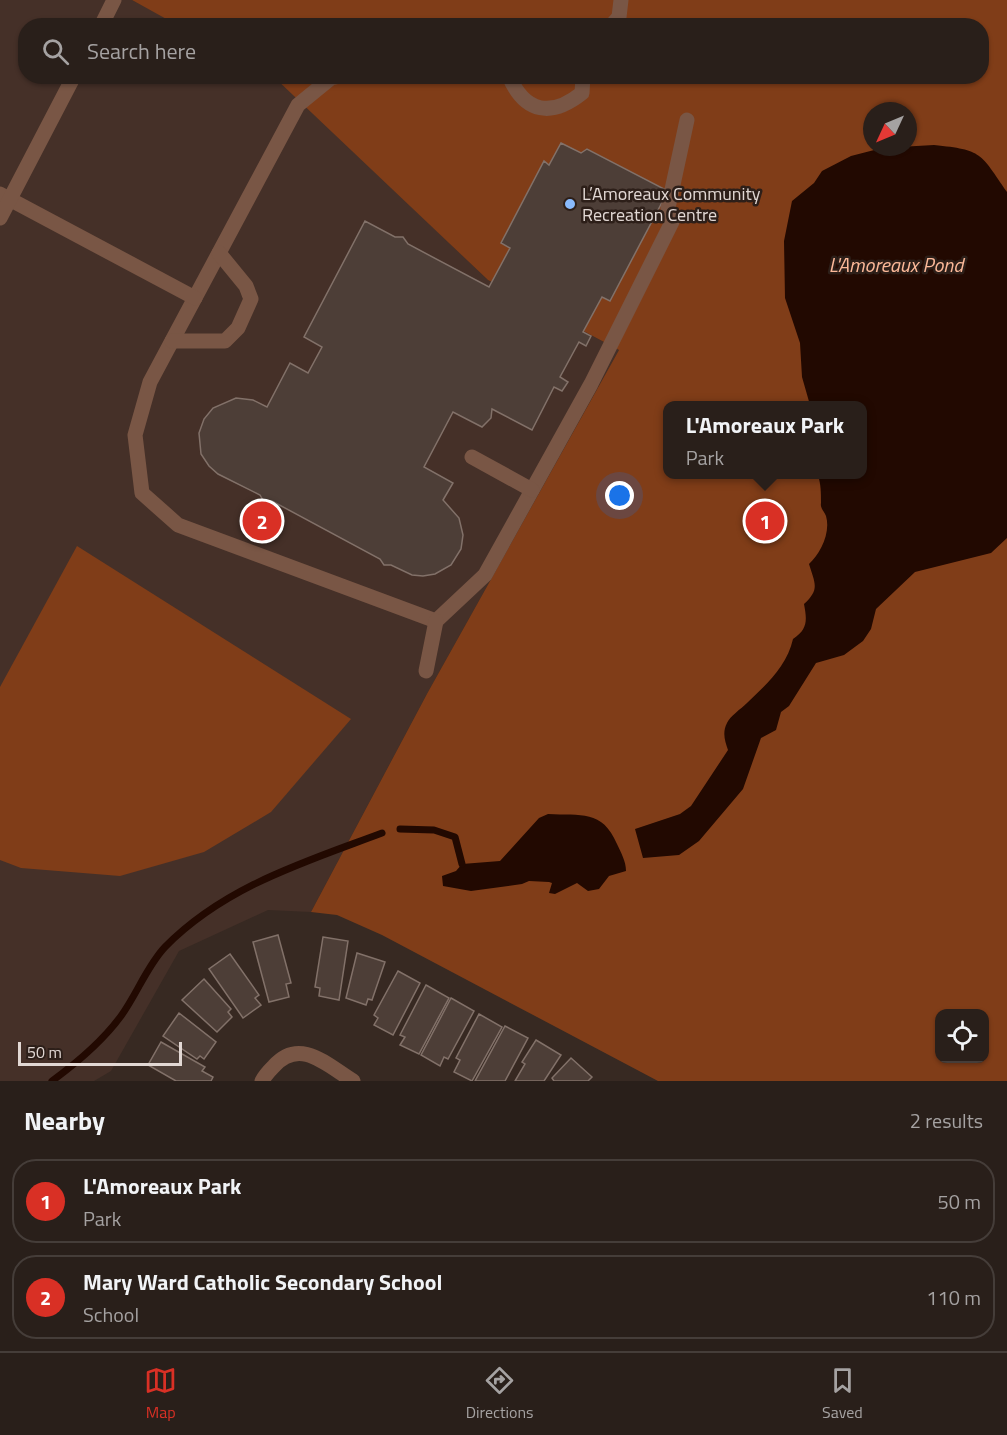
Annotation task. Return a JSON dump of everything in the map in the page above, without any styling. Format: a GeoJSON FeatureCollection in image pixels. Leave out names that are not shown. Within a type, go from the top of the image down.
{"type":"FeatureCollection","features":[{"type":"Feature","properties":{"kind":"street"},"geometry":{"type":"LineString","coordinates":[[105,18],[114,0]]}},
{"type":"Feature","properties":{"kind":"street"},"geometry":{"type":"LineString","coordinates":[[618,18],[621,0]]}},
{"type":"Feature","properties":{"kind":"street"},"geometry":{"type":"LineString","coordinates":[[0,218],[5,196],[69,84]]}},
{"type":"Feature","properties":{"kind":"street"},"geometry":{"type":"LineString","coordinates":[[324,84],[298,105],[150,382],[135,435],[142,493],[178,525],[436,621]]}},
{"type":"Feature","properties":{"kind":"street"},"geometry":{"type":"LineString","coordinates":[[512,84],[526,101],[545,110],[567,105],[582,93],[583,84]]}},
{"type":"Feature","properties":{"kind":"street"},"geometry":{"type":"LineString","coordinates":[[426,670],[436,621],[485,575],[591,384],[672,222],[668,208],[687,120]]}},
{"type":"Feature","properties":{"kind":"street"},"geometry":{"type":"LineString","coordinates":[[5,196],[195,298]]}},
{"type":"Feature","properties":{"kind":"street"},"geometry":{"type":"LineString","coordinates":[[172,341],[225,341],[238,328],[251,299],[246,286],[219,253]]}},
{"type":"Feature","properties":{"kind":"street"},"geometry":{"type":"LineString","coordinates":[[472,457],[532,490]]}},
{"type":"Feature","properties":{"kind":"street"},"geometry":{"type":"LineString","coordinates":[[262,1081],[283,1055],[296,1052],[312,1056],[353,1081]]}},
{"type":"Feature","properties":{"kind":"shaded area"},"geometry":{"type":"Polygon","coordinates":[[[0,0],[132,0],[166,18],[18,18],[18,84],[284,84],[488,280],[619,350],[428,692],[311,912],[268,910],[179,951],[111,1071],[94,1081],[0,1081],[0,0]]]}},
{"type":"Feature","properties":{"kind":"shaded area"},"geometry":{"type":"Polygon","coordinates":[[[132,0],[1007,0],[1007,1081],[658,1081],[382,935],[337,915],[311,912],[428,692],[619,350],[488,280],[281,84],[989,84],[989,18],[165,18],[132,0]]]}},
{"type":"Feature","properties":{"kind":"shaded area"},"geometry":{"type":"Polygon","coordinates":[[[77,546],[351,719],[271,812],[204,852],[120,876],[21,868],[0,860],[0,687],[77,546]]]}},
{"type":"Feature","properties":{"kind":"water","name":"L'Amoreaux Pond"},"geometry":{"type":"Polygon","coordinates":[[[934,145],[962,149],[972,152],[985,161],[1007,192],[1007,538],[991,553],[915,572],[876,609],[871,629],[863,641],[844,655],[816,663],[789,706],[781,712],[776,730],[761,738],[743,789],[699,841],[679,855],[643,858],[635,829],[680,814],[691,806],[728,750],[724,734],[728,720],[775,674],[786,658],[793,639],[804,628],[806,619],[804,604],[815,586],[809,564],[821,549],[827,529],[826,516],[821,506],[819,479],[867,479],[867,401],[809,401],[802,377],[800,343],[785,298],[784,241],[792,201],[814,183],[822,171],[851,156],[863,153],[863,156],[917,156],[917,146],[934,145]]]}},
{"type":"Feature","properties":{"kind":"water"},"geometry":{"type":"Polygon","coordinates":[[[548,814],[580,815],[605,825],[620,851],[626,871],[609,876],[599,889],[588,891],[577,883],[555,894],[549,893],[552,883],[549,882],[529,881],[471,891],[443,886],[442,876],[456,871],[462,864],[500,861],[539,818],[548,814]]]}},
{"type":"Feature","properties":{"kind":"building"},"geometry":{"type":"Polygon","coordinates":[[[561,143],[581,153],[587,149],[668,191],[610,301],[602,297],[583,332],[591,336],[586,346],[579,342],[560,377],[568,382],[562,391],[554,387],[532,430],[492,409],[491,418],[482,427],[453,412],[424,467],[453,483],[443,500],[459,518],[463,535],[461,549],[451,565],[435,574],[423,576],[412,575],[391,565],[384,565],[380,559],[272,501],[264,502],[260,495],[218,474],[209,466],[201,454],[199,433],[204,419],[213,408],[236,398],[253,400],[267,407],[290,363],[308,373],[322,347],[304,337],[365,221],[395,237],[403,237],[408,244],[489,287],[510,248],[501,243],[544,161],[549,165],[561,143]]]}},
{"type":"Feature","properties":{"kind":"building"},"geometry":{"type":"Polygon","coordinates":[[[278,935],[291,983],[286,984],[289,997],[269,1002],[253,942],[278,935]]]}},
{"type":"Feature","properties":{"kind":"building"},"geometry":{"type":"Polygon","coordinates":[[[323,937],[348,941],[339,1000],[319,996],[320,988],[315,987],[323,937]]]}},
{"type":"Feature","properties":{"kind":"building"},"geometry":{"type":"Polygon","coordinates":[[[357,953],[385,962],[372,1000],[368,999],[366,1005],[346,998],[357,953]]]}},
{"type":"Feature","properties":{"kind":"building"},"geometry":{"type":"Polygon","coordinates":[[[230,954],[259,995],[255,998],[261,1005],[243,1018],[209,969],[230,954]]]}},
{"type":"Feature","properties":{"kind":"building"},"geometry":{"type":"Polygon","coordinates":[[[398,971],[420,983],[393,1035],[374,1025],[378,1018],[374,1015],[398,971]]]}},
{"type":"Feature","properties":{"kind":"building"},"geometry":{"type":"Polygon","coordinates":[[[204,979],[231,1009],[228,1012],[232,1017],[217,1032],[182,1000],[204,979]]]}},
{"type":"Feature","properties":{"kind":"building"},"geometry":{"type":"Polygon","coordinates":[[[426,985],[449,998],[419,1054],[400,1045],[405,1037],[400,1035],[426,985]]]}},
{"type":"Feature","properties":{"kind":"building"},"geometry":{"type":"Polygon","coordinates":[[[451,998],[474,1011],[448,1059],[444,1057],[440,1066],[421,1055],[451,998]]]}},
{"type":"Feature","properties":{"kind":"building"},"geometry":{"type":"Polygon","coordinates":[[[179,1013],[216,1042],[204,1059],[200,1056],[197,1059],[163,1036],[179,1013]]]}},
{"type":"Feature","properties":{"kind":"building"},"geometry":{"type":"Polygon","coordinates":[[[479,1014],[502,1027],[472,1081],[454,1072],[460,1060],[456,1058],[479,1014]]]}},
{"type":"Feature","properties":{"kind":"building"},"geometry":{"type":"Polygon","coordinates":[[[505,1026],[528,1038],[505,1081],[475,1081],[505,1026]]]}},
{"type":"Feature","properties":{"kind":"building"},"geometry":{"type":"Polygon","coordinates":[[[536,1040],[561,1055],[544,1081],[515,1081],[525,1064],[522,1062],[536,1040]]]}},
{"type":"Feature","properties":{"kind":"building"},"geometry":{"type":"Polygon","coordinates":[[[161,1042],[205,1067],[202,1071],[213,1077],[211,1081],[176,1081],[148,1065],[161,1042]]]}},
{"type":"Feature","properties":{"kind":"building"},"geometry":{"type":"Polygon","coordinates":[[[571,1058],[592,1077],[588,1081],[554,1081],[552,1078],[571,1058]]]}},
{"type":"Feature","properties":{"kind":"waterway"},"geometry":{"type":"LineString","coordinates":[[400,829],[434,830],[455,837],[462,864]]}},
{"type":"Feature","properties":{"kind":"waterway"},"geometry":{"type":"LineString","coordinates":[[52,1081],[106,1034],[121,1016],[147,971],[165,947],[188,926],[213,908],[267,878],[382,833]]}},
{"type":"Feature","properties":{"kind":"place","name":"L’Amoreaux Community Recreation Centre"},"geometry":{"type":"Point","coordinates":[570,204]}},
{"type":"Feature","properties":{"kind":"place","name":"Mary Ward Catholic Secondary School"},"geometry":{"type":"Point","coordinates":[262,521]}},
{"type":"Feature","properties":{"kind":"place","name":"L'Amoreaux Park"},"geometry":{"type":"Point","coordinates":[765,521]}}]}
